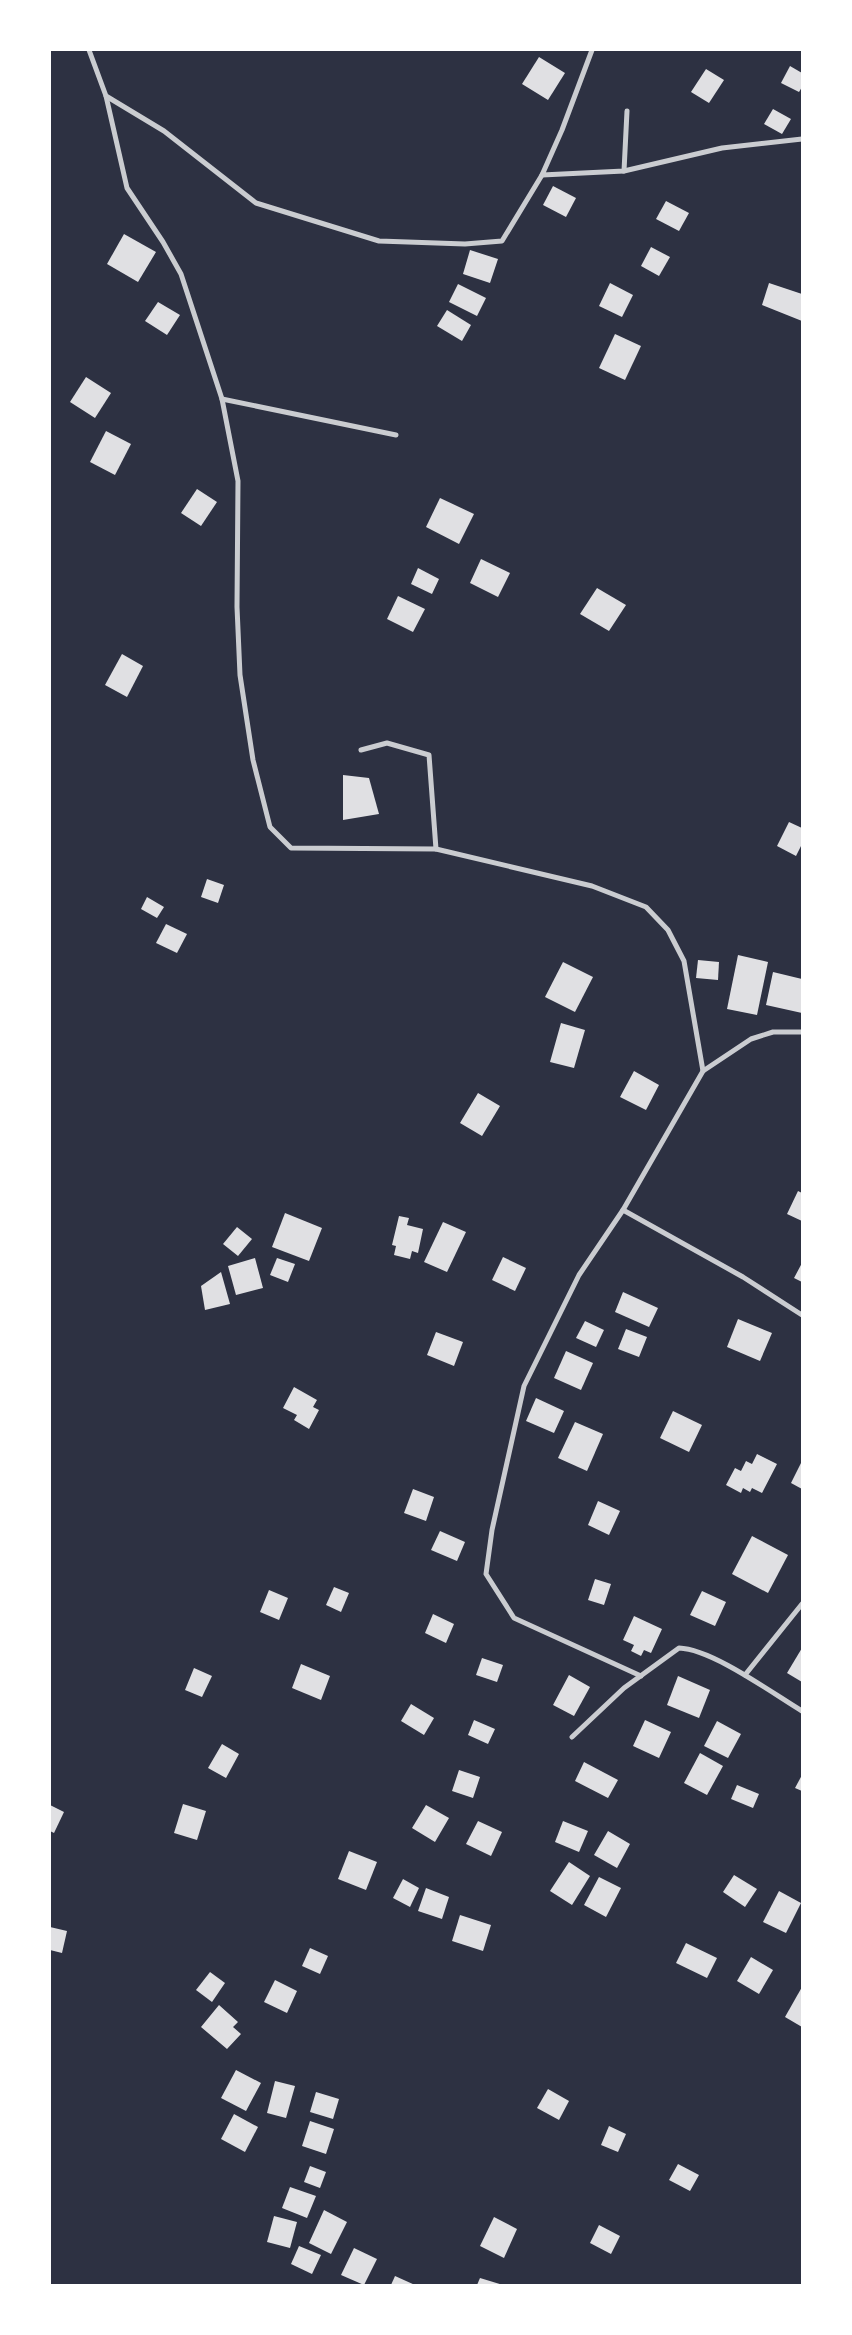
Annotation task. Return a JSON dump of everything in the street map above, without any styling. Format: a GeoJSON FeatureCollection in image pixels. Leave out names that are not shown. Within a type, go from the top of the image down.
{"type":"FeatureCollection","features":[{"type":"Feature","properties":{"kind":"street"},"geometry":{"type":"LineString","coordinates":[[89,50],[106,96],[127,188],[163,242],[180,274],[214,368],[222,399],[238,481],[237,607],[240,675],[253,760],[270,827],[291,848],[436,849],[592,886],[646,907],[668,930],[684,961],[702,1071]]}},
{"type":"Feature","properties":{"kind":"street"},"geometry":{"type":"LineString","coordinates":[[106,96],[164,132],[256,203],[378,241],[465,244],[502,241],[542,175],[562,130],[592,50]]}},
{"type":"Feature","properties":{"kind":"street"},"geometry":{"type":"LineString","coordinates":[[624,171],[628,111]]}},
{"type":"Feature","properties":{"kind":"street"},"geometry":{"type":"LineString","coordinates":[[542,175],[624,171],[722,148],[802,139]]}},
{"type":"Feature","properties":{"kind":"street"},"geometry":{"type":"LineString","coordinates":[[222,399],[396,435]]}},
{"type":"Feature","properties":{"kind":"street"},"geometry":{"type":"LineString","coordinates":[[361,750],[387,743],[429,755],[436,849]]}},
{"type":"Feature","properties":{"kind":"street"},"geometry":{"type":"LineString","coordinates":[[642,1676],[514,1618],[486,1574],[492,1530],[524,1386],[578,1275],[623,1210],[702,1071],[751,1039],[773,1032],[802,1032]]}},
{"type":"Feature","properties":{"kind":"street"},"geometry":{"type":"LineString","coordinates":[[623,1210],[743,1278],[802,1315]]}},
{"type":"Feature","properties":{"kind":"street"},"geometry":{"type":"LineString","coordinates":[[745,1675],[802,1604]]}},
{"type":"Feature","properties":{"kind":"street"},"geometry":{"type":"LineString","coordinates":[[572,1736],[624,1688],[679,1648],[690,1648],[745,1675],[802,1712]]}},
{"type":"Feature","properties":{"kind":"building"},"geometry":{"type":"Polygon","coordinates":[[[539,57],[565,73],[548,100],[522,84],[539,57]]]}},
{"type":"Feature","properties":{"kind":"building"},"geometry":{"type":"Polygon","coordinates":[[[790,66],[802,73],[802,87],[799,92],[781,83],[790,66]]]}},
{"type":"Feature","properties":{"kind":"building"},"geometry":{"type":"Polygon","coordinates":[[[706,69],[724,80],[709,103],[691,92],[706,69]]]}},
{"type":"Feature","properties":{"kind":"building"},"geometry":{"type":"Polygon","coordinates":[[[773,109],[791,119],[782,134],[764,124],[773,109]]]}},
{"type":"Feature","properties":{"kind":"building"},"geometry":{"type":"Polygon","coordinates":[[[553,186],[576,198],[566,217],[543,205],[553,186]]]}},
{"type":"Feature","properties":{"kind":"building"},"geometry":{"type":"Polygon","coordinates":[[[666,201],[689,213],[679,231],[656,219],[666,201]]]}},
{"type":"Feature","properties":{"kind":"building"},"geometry":{"type":"Polygon","coordinates":[[[124,234],[156,252],[138,282],[107,264],[124,234]]]}},
{"type":"Feature","properties":{"kind":"building"},"geometry":{"type":"Polygon","coordinates":[[[651,247],[670,257],[659,276],[641,266],[651,247]]]}},
{"type":"Feature","properties":{"kind":"building"},"geometry":{"type":"Polygon","coordinates":[[[470,250],[498,259],[490,283],[463,274],[470,250]]]}},
{"type":"Feature","properties":{"kind":"building"},"geometry":{"type":"Polygon","coordinates":[[[610,283],[633,295],[622,317],[599,306],[610,283]]]}},
{"type":"Feature","properties":{"kind":"building"},"geometry":{"type":"Polygon","coordinates":[[[769,283],[802,294],[802,321],[762,305],[769,283]]]}},
{"type":"Feature","properties":{"kind":"building"},"geometry":{"type":"Polygon","coordinates":[[[458,284],[486,298],[477,316],[449,302],[458,284]]]}},
{"type":"Feature","properties":{"kind":"building"},"geometry":{"type":"Polygon","coordinates":[[[158,302],[180,315],[167,335],[145,321],[158,302]]]}},
{"type":"Feature","properties":{"kind":"building"},"geometry":{"type":"Polygon","coordinates":[[[447,310],[471,325],[462,341],[437,326],[447,310]]]}},
{"type":"Feature","properties":{"kind":"building"},"geometry":{"type":"Polygon","coordinates":[[[615,334],[641,346],[625,380],[599,368],[615,334]]]}},
{"type":"Feature","properties":{"kind":"building"},"geometry":{"type":"Polygon","coordinates":[[[86,377],[111,393],[95,418],[70,402],[86,377]]]}},
{"type":"Feature","properties":{"kind":"building"},"geometry":{"type":"Polygon","coordinates":[[[106,431],[131,444],[115,475],[90,462],[106,431]]]}},
{"type":"Feature","properties":{"kind":"building"},"geometry":{"type":"Polygon","coordinates":[[[197,489],[217,502],[201,526],[181,513],[197,489]]]}},
{"type":"Feature","properties":{"kind":"building"},"geometry":{"type":"Polygon","coordinates":[[[440,498],[474,514],[459,544],[426,527],[440,498]]]}},
{"type":"Feature","properties":{"kind":"building"},"geometry":{"type":"Polygon","coordinates":[[[481,559],[510,573],[498,597],[470,583],[481,559]]]}},
{"type":"Feature","properties":{"kind":"building"},"geometry":{"type":"Polygon","coordinates":[[[418,568],[439,579],[432,594],[411,584],[418,568]]]}},
{"type":"Feature","properties":{"kind":"building"},"geometry":{"type":"Polygon","coordinates":[[[597,588],[626,605],[609,631],[580,614],[597,588]]]}},
{"type":"Feature","properties":{"kind":"building"},"geometry":{"type":"Polygon","coordinates":[[[398,596],[425,609],[413,632],[387,619],[398,596]]]}},
{"type":"Feature","properties":{"kind":"building"},"geometry":{"type":"Polygon","coordinates":[[[122,654],[143,666],[127,697],[105,685],[122,654]]]}},
{"type":"Feature","properties":{"kind":"building"},"geometry":{"type":"Polygon","coordinates":[[[343,775],[369,778],[379,814],[343,820],[343,775]]]}},
{"type":"Feature","properties":{"kind":"building"},"geometry":{"type":"Polygon","coordinates":[[[789,822],[802,828],[802,844],[796,856],[777,846],[789,822]]]}},
{"type":"Feature","properties":{"kind":"building"},"geometry":{"type":"Polygon","coordinates":[[[207,879],[224,885],[218,903],[201,897],[207,879]]]}},
{"type":"Feature","properties":{"kind":"building"},"geometry":{"type":"Polygon","coordinates":[[[147,897],[164,907],[157,918],[141,909],[147,897]]]}},
{"type":"Feature","properties":{"kind":"building"},"geometry":{"type":"Polygon","coordinates":[[[166,924],[187,934],[177,953],[156,943],[166,924]]]}},
{"type":"Feature","properties":{"kind":"building"},"geometry":{"type":"Polygon","coordinates":[[[738,955],[768,962],[757,1015],[727,1009],[738,955]]]}},
{"type":"Feature","properties":{"kind":"building"},"geometry":{"type":"Polygon","coordinates":[[[698,960],[719,962],[718,980],[696,978],[698,960]]]}},
{"type":"Feature","properties":{"kind":"building"},"geometry":{"type":"Polygon","coordinates":[[[563,962],[593,977],[575,1012],[545,997],[563,962]]]}},
{"type":"Feature","properties":{"kind":"building"},"geometry":{"type":"Polygon","coordinates":[[[773,972],[802,979],[802,1013],[766,1005],[773,972]]]}},
{"type":"Feature","properties":{"kind":"building"},"geometry":{"type":"Polygon","coordinates":[[[561,1023],[585,1030],[574,1068],[550,1062],[561,1023]]]}},
{"type":"Feature","properties":{"kind":"building"},"geometry":{"type":"Polygon","coordinates":[[[634,1071],[659,1085],[646,1110],[620,1097],[634,1071]]]}},
{"type":"Feature","properties":{"kind":"building"},"geometry":{"type":"Polygon","coordinates":[[[478,1093],[500,1106],[482,1136],[460,1123],[478,1093]]]}},
{"type":"Feature","properties":{"kind":"building"},"geometry":{"type":"Polygon","coordinates":[[[798,1191],[802,1193],[802,1221],[787,1214],[798,1191]]]}},
{"type":"Feature","properties":{"kind":"building"},"geometry":{"type":"Polygon","coordinates":[[[285,1213],[322,1228],[309,1261],[272,1247],[285,1213]]]}},
{"type":"Feature","properties":{"kind":"building"},"geometry":{"type":"Polygon","coordinates":[[[399,1216],[409,1218],[407,1225],[423,1229],[418,1253],[412,1251],[410,1259],[394,1255],[396,1246],[392,1245],[399,1216]]]}},
{"type":"Feature","properties":{"kind":"building"},"geometry":{"type":"Polygon","coordinates":[[[443,1222],[466,1232],[447,1272],[424,1262],[443,1222]]]}},
{"type":"Feature","properties":{"kind":"building"},"geometry":{"type":"Polygon","coordinates":[[[237,1227],[252,1239],[238,1256],[223,1244],[237,1227]]]}},
{"type":"Feature","properties":{"kind":"building"},"geometry":{"type":"Polygon","coordinates":[[[503,1257],[526,1268],[515,1291],[492,1280],[503,1257]]]}},
{"type":"Feature","properties":{"kind":"building"},"geometry":{"type":"Polygon","coordinates":[[[255,1258],[263,1288],[236,1295],[228,1266],[255,1258]]]}},
{"type":"Feature","properties":{"kind":"building"},"geometry":{"type":"Polygon","coordinates":[[[277,1258],[295,1264],[288,1282],[270,1275],[277,1258]]]}},
{"type":"Feature","properties":{"kind":"building"},"geometry":{"type":"Polygon","coordinates":[[[802,1263],[802,1282],[794,1278],[802,1263]]]}},
{"type":"Feature","properties":{"kind":"building"},"geometry":{"type":"Polygon","coordinates":[[[221,1272],[230,1304],[205,1310],[201,1286],[221,1272]]]}},
{"type":"Feature","properties":{"kind":"building"},"geometry":{"type":"Polygon","coordinates":[[[623,1292],[658,1308],[649,1327],[615,1312],[623,1292]]]}},
{"type":"Feature","properties":{"kind":"building"},"geometry":{"type":"Polygon","coordinates":[[[738,1319],[772,1333],[760,1361],[727,1347],[738,1319]]]}},
{"type":"Feature","properties":{"kind":"building"},"geometry":{"type":"Polygon","coordinates":[[[585,1321],[604,1330],[596,1347],[576,1338],[585,1321]]]}},
{"type":"Feature","properties":{"kind":"building"},"geometry":{"type":"Polygon","coordinates":[[[626,1329],[647,1337],[639,1357],[618,1349],[626,1329]]]}},
{"type":"Feature","properties":{"kind":"building"},"geometry":{"type":"Polygon","coordinates":[[[436,1332],[463,1342],[454,1366],[427,1355],[436,1332]]]}},
{"type":"Feature","properties":{"kind":"building"},"geometry":{"type":"Polygon","coordinates":[[[566,1351],[593,1363],[581,1390],[554,1378],[566,1351]]]}},
{"type":"Feature","properties":{"kind":"building"},"geometry":{"type":"Polygon","coordinates":[[[294,1387],[317,1400],[313,1407],[319,1410],[309,1429],[294,1420],[297,1415],[283,1408],[294,1387]]]}},
{"type":"Feature","properties":{"kind":"building"},"geometry":{"type":"Polygon","coordinates":[[[536,1398],[564,1411],[554,1433],[526,1421],[536,1398]]]}},
{"type":"Feature","properties":{"kind":"building"},"geometry":{"type":"Polygon","coordinates":[[[673,1411],[702,1425],[689,1452],[660,1438],[673,1411]]]}},
{"type":"Feature","properties":{"kind":"building"},"geometry":{"type":"Polygon","coordinates":[[[575,1422],[603,1434],[587,1471],[558,1458],[575,1422]]]}},
{"type":"Feature","properties":{"kind":"building"},"geometry":{"type":"Polygon","coordinates":[[[757,1454],[777,1464],[762,1493],[752,1488],[750,1492],[743,1488],[741,1493],[726,1485],[735,1468],[741,1471],[746,1461],[752,1464],[757,1454]]]}},
{"type":"Feature","properties":{"kind":"building"},"geometry":{"type":"Polygon","coordinates":[[[802,1461],[802,1489],[791,1483],[802,1461]]]}},
{"type":"Feature","properties":{"kind":"building"},"geometry":{"type":"Polygon","coordinates":[[[413,1489],[434,1497],[426,1521],[404,1513],[413,1489]]]}},
{"type":"Feature","properties":{"kind":"building"},"geometry":{"type":"Polygon","coordinates":[[[598,1501],[620,1511],[609,1535],[588,1525],[598,1501]]]}},
{"type":"Feature","properties":{"kind":"building"},"geometry":{"type":"Polygon","coordinates":[[[440,1531],[465,1542],[457,1561],[431,1550],[440,1531]]]}},
{"type":"Feature","properties":{"kind":"building"},"geometry":{"type":"Polygon","coordinates":[[[752,1536],[788,1555],[768,1593],[732,1574],[752,1536]]]}},
{"type":"Feature","properties":{"kind":"building"},"geometry":{"type":"Polygon","coordinates":[[[595,1579],[611,1584],[604,1605],[588,1600],[595,1579]]]}},
{"type":"Feature","properties":{"kind":"building"},"geometry":{"type":"Polygon","coordinates":[[[334,1587],[349,1593],[341,1612],[326,1605],[334,1587]]]}},
{"type":"Feature","properties":{"kind":"building"},"geometry":{"type":"Polygon","coordinates":[[[269,1590],[288,1598],[279,1620],[260,1612],[269,1590]]]}},
{"type":"Feature","properties":{"kind":"building"},"geometry":{"type":"Polygon","coordinates":[[[702,1591],[726,1602],[715,1626],[690,1615],[702,1591]]]}},
{"type":"Feature","properties":{"kind":"building"},"geometry":{"type":"Polygon","coordinates":[[[433,1614],[454,1624],[446,1643],[425,1633],[433,1614]]]}},
{"type":"Feature","properties":{"kind":"building"},"geometry":{"type":"Polygon","coordinates":[[[634,1616],[662,1629],[651,1653],[644,1650],[641,1656],[631,1651],[634,1645],[623,1640],[634,1616]]]}},
{"type":"Feature","properties":{"kind":"building"},"geometry":{"type":"Polygon","coordinates":[[[802,1648],[802,1682],[787,1673],[802,1648]]]}},
{"type":"Feature","properties":{"kind":"building"},"geometry":{"type":"Polygon","coordinates":[[[482,1658],[503,1665],[497,1682],[476,1675],[482,1658]]]}},
{"type":"Feature","properties":{"kind":"building"},"geometry":{"type":"Polygon","coordinates":[[[301,1664],[330,1676],[321,1700],[292,1688],[301,1664]]]}},
{"type":"Feature","properties":{"kind":"building"},"geometry":{"type":"Polygon","coordinates":[[[194,1668],[212,1676],[202,1697],[185,1690],[194,1668]]]}},
{"type":"Feature","properties":{"kind":"building"},"geometry":{"type":"Polygon","coordinates":[[[569,1675],[590,1687],[574,1716],[553,1705],[569,1675]]]}},
{"type":"Feature","properties":{"kind":"building"},"geometry":{"type":"Polygon","coordinates":[[[678,1676],[710,1690],[699,1718],[667,1705],[678,1676]]]}},
{"type":"Feature","properties":{"kind":"building"},"geometry":{"type":"Polygon","coordinates":[[[411,1704],[434,1718],[424,1735],[401,1721],[411,1704]]]}},
{"type":"Feature","properties":{"kind":"building"},"geometry":{"type":"Polygon","coordinates":[[[474,1720],[495,1729],[488,1744],[468,1735],[474,1720]]]}},
{"type":"Feature","properties":{"kind":"building"},"geometry":{"type":"Polygon","coordinates":[[[645,1720],[671,1732],[659,1758],[633,1746],[645,1720]]]}},
{"type":"Feature","properties":{"kind":"building"},"geometry":{"type":"Polygon","coordinates":[[[717,1721],[741,1734],[728,1758],[704,1746],[717,1721]]]}},
{"type":"Feature","properties":{"kind":"building"},"geometry":{"type":"Polygon","coordinates":[[[222,1744],[239,1754],[226,1778],[208,1768],[222,1744]]]}},
{"type":"Feature","properties":{"kind":"building"},"geometry":{"type":"Polygon","coordinates":[[[700,1753],[723,1766],[707,1795],[684,1783],[700,1753]]]}},
{"type":"Feature","properties":{"kind":"building"},"geometry":{"type":"Polygon","coordinates":[[[584,1762],[618,1780],[608,1798],[575,1781],[584,1762]]]}},
{"type":"Feature","properties":{"kind":"building"},"geometry":{"type":"Polygon","coordinates":[[[459,1770],[480,1777],[473,1798],[452,1791],[459,1770]]]}},
{"type":"Feature","properties":{"kind":"building"},"geometry":{"type":"Polygon","coordinates":[[[802,1775],[802,1791],[795,1788],[802,1775]]]}},
{"type":"Feature","properties":{"kind":"building"},"geometry":{"type":"Polygon","coordinates":[[[737,1785],[759,1794],[753,1808],[731,1799],[737,1785]]]}},
{"type":"Feature","properties":{"kind":"building"},"geometry":{"type":"Polygon","coordinates":[[[183,1804],[206,1811],[197,1840],[174,1833],[183,1804]]]}},
{"type":"Feature","properties":{"kind":"building"},"geometry":{"type":"Polygon","coordinates":[[[50,1805],[64,1812],[54,1833],[50,1831],[50,1805]]]}},
{"type":"Feature","properties":{"kind":"building"},"geometry":{"type":"Polygon","coordinates":[[[426,1805],[449,1818],[435,1842],[412,1828],[426,1805]]]}},
{"type":"Feature","properties":{"kind":"building"},"geometry":{"type":"Polygon","coordinates":[[[478,1821],[502,1832],[491,1856],[466,1844],[478,1821]]]}},
{"type":"Feature","properties":{"kind":"building"},"geometry":{"type":"Polygon","coordinates":[[[563,1821],[588,1831],[579,1852],[555,1842],[563,1821]]]}},
{"type":"Feature","properties":{"kind":"building"},"geometry":{"type":"Polygon","coordinates":[[[608,1831],[630,1844],[617,1868],[594,1855],[608,1831]]]}},
{"type":"Feature","properties":{"kind":"building"},"geometry":{"type":"Polygon","coordinates":[[[349,1851],[377,1862],[366,1890],[338,1879],[349,1851]]]}},
{"type":"Feature","properties":{"kind":"building"},"geometry":{"type":"Polygon","coordinates":[[[569,1862],[590,1876],[572,1905],[550,1891],[569,1862]]]}},
{"type":"Feature","properties":{"kind":"building"},"geometry":{"type":"Polygon","coordinates":[[[734,1875],[757,1889],[745,1907],[723,1892],[734,1875]]]}},
{"type":"Feature","properties":{"kind":"building"},"geometry":{"type":"Polygon","coordinates":[[[599,1877],[621,1888],[606,1917],[584,1905],[599,1877]]]}},
{"type":"Feature","properties":{"kind":"building"},"geometry":{"type":"Polygon","coordinates":[[[403,1879],[419,1888],[410,1907],[393,1898],[403,1879]]]}},
{"type":"Feature","properties":{"kind":"building"},"geometry":{"type":"Polygon","coordinates":[[[426,1888],[449,1897],[442,1919],[418,1911],[426,1888]]]}},
{"type":"Feature","properties":{"kind":"building"},"geometry":{"type":"Polygon","coordinates":[[[779,1891],[801,1903],[786,1933],[763,1922],[779,1891]]]}},
{"type":"Feature","properties":{"kind":"building"},"geometry":{"type":"Polygon","coordinates":[[[460,1915],[491,1925],[483,1951],[452,1941],[460,1915]]]}},
{"type":"Feature","properties":{"kind":"building"},"geometry":{"type":"Polygon","coordinates":[[[50,1927],[67,1931],[62,1953],[50,1950],[50,1927]]]}},
{"type":"Feature","properties":{"kind":"building"},"geometry":{"type":"Polygon","coordinates":[[[686,1943],[717,1958],[707,1978],[676,1963],[686,1943]]]}},
{"type":"Feature","properties":{"kind":"building"},"geometry":{"type":"Polygon","coordinates":[[[310,1948],[328,1956],[320,1974],[302,1966],[310,1948]]]}},
{"type":"Feature","properties":{"kind":"building"},"geometry":{"type":"Polygon","coordinates":[[[751,1957],[773,1970],[759,1994],[737,1981],[751,1957]]]}},
{"type":"Feature","properties":{"kind":"building"},"geometry":{"type":"Polygon","coordinates":[[[210,1972],[225,1983],[212,2002],[196,1990],[210,1972]]]}},
{"type":"Feature","properties":{"kind":"building"},"geometry":{"type":"Polygon","coordinates":[[[275,1980],[297,1991],[287,2013],[264,2002],[275,1980]]]}},
{"type":"Feature","properties":{"kind":"building"},"geometry":{"type":"Polygon","coordinates":[[[802,1987],[802,2027],[785,2017],[802,1987]]]}},
{"type":"Feature","properties":{"kind":"building"},"geometry":{"type":"Polygon","coordinates":[[[219,2005],[238,2022],[233,2027],[241,2034],[227,2049],[201,2027],[219,2005]]]}},
{"type":"Feature","properties":{"kind":"building"},"geometry":{"type":"Polygon","coordinates":[[[236,2070],[261,2083],[246,2111],[221,2098],[236,2070]]]}},
{"type":"Feature","properties":{"kind":"building"},"geometry":{"type":"Polygon","coordinates":[[[275,2081],[295,2086],[286,2118],[267,2113],[275,2081]]]}},
{"type":"Feature","properties":{"kind":"building"},"geometry":{"type":"Polygon","coordinates":[[[548,2089],[569,2101],[559,2120],[537,2108],[548,2089]]]}},
{"type":"Feature","properties":{"kind":"building"},"geometry":{"type":"Polygon","coordinates":[[[316,2092],[339,2099],[333,2119],[310,2112],[316,2092]]]}},
{"type":"Feature","properties":{"kind":"building"},"geometry":{"type":"Polygon","coordinates":[[[234,2114],[258,2127],[245,2152],[221,2139],[234,2114]]]}},
{"type":"Feature","properties":{"kind":"building"},"geometry":{"type":"Polygon","coordinates":[[[310,2121],[334,2129],[326,2154],[302,2146],[310,2121]]]}},
{"type":"Feature","properties":{"kind":"building"},"geometry":{"type":"Polygon","coordinates":[[[609,2126],[626,2134],[618,2152],[601,2145],[609,2126]]]}},
{"type":"Feature","properties":{"kind":"building"},"geometry":{"type":"Polygon","coordinates":[[[678,2164],[699,2175],[690,2191],[669,2180],[678,2164]]]}},
{"type":"Feature","properties":{"kind":"building"},"geometry":{"type":"Polygon","coordinates":[[[310,2166],[326,2172],[320,2188],[304,2182],[310,2166]]]}},
{"type":"Feature","properties":{"kind":"building"},"geometry":{"type":"Polygon","coordinates":[[[290,2187],[316,2196],[307,2218],[282,2208],[290,2187]]]}},
{"type":"Feature","properties":{"kind":"building"},"geometry":{"type":"Polygon","coordinates":[[[324,2210],[347,2222],[331,2254],[309,2243],[324,2210]]]}},
{"type":"Feature","properties":{"kind":"building"},"geometry":{"type":"Polygon","coordinates":[[[274,2216],[297,2222],[290,2248],[267,2242],[274,2216]]]}},
{"type":"Feature","properties":{"kind":"building"},"geometry":{"type":"Polygon","coordinates":[[[494,2217],[517,2229],[504,2258],[480,2246],[494,2217]]]}},
{"type":"Feature","properties":{"kind":"building"},"geometry":{"type":"Polygon","coordinates":[[[599,2225],[620,2236],[611,2254],[590,2243],[599,2225]]]}},
{"type":"Feature","properties":{"kind":"building"},"geometry":{"type":"Polygon","coordinates":[[[299,2246],[321,2255],[312,2274],[291,2264],[299,2246]]]}},
{"type":"Feature","properties":{"kind":"building"},"geometry":{"type":"Polygon","coordinates":[[[354,2248],[377,2259],[364,2285],[341,2275],[354,2248]]]}},
{"type":"Feature","properties":{"kind":"building"},"geometry":{"type":"Polygon","coordinates":[[[395,2276],[415,2285],[391,2285],[395,2276]]]}},
{"type":"Feature","properties":{"kind":"building"},"geometry":{"type":"Polygon","coordinates":[[[480,2278],[503,2285],[477,2285],[480,2278]]]}}]}
